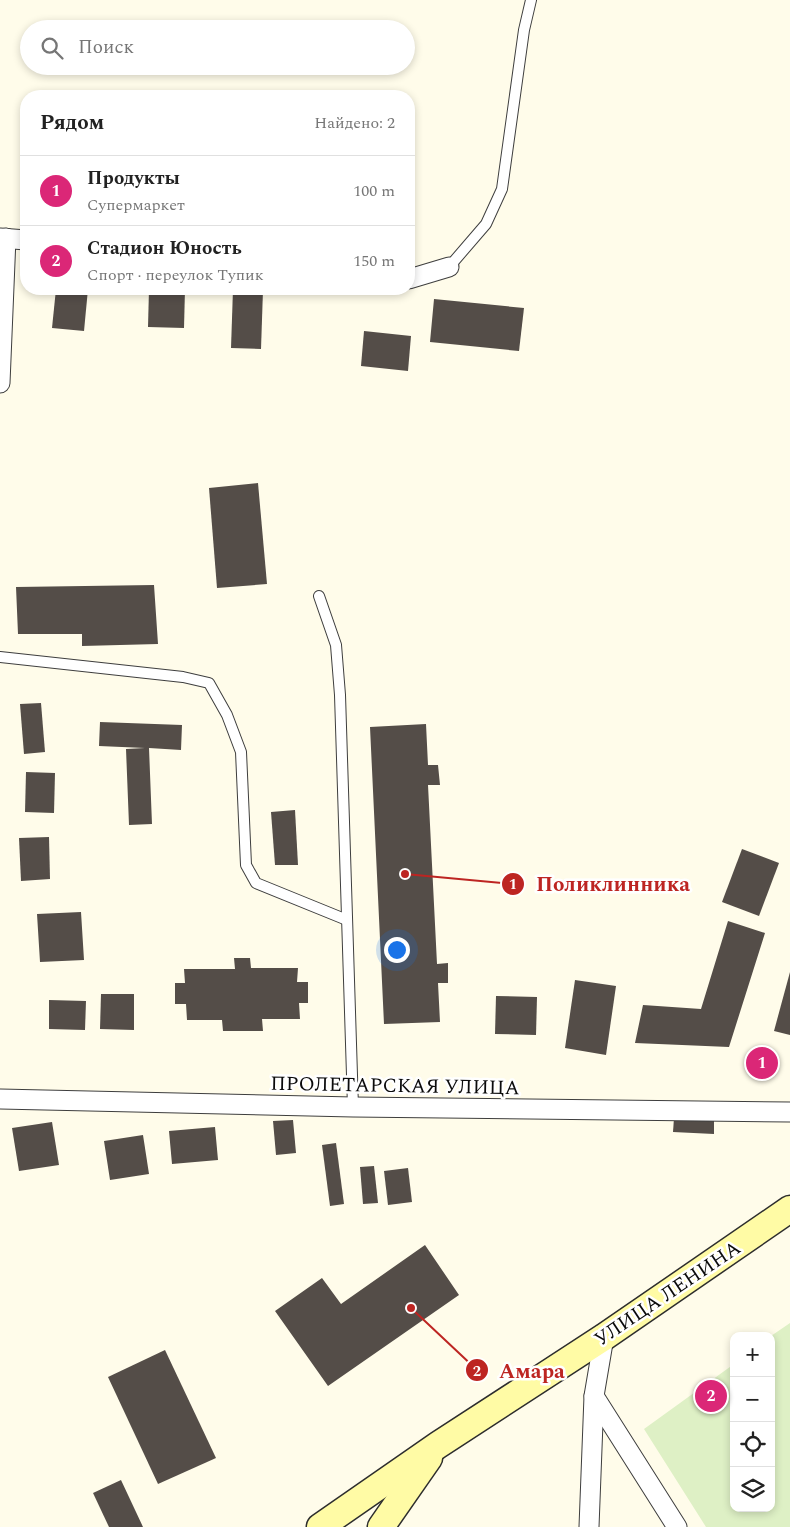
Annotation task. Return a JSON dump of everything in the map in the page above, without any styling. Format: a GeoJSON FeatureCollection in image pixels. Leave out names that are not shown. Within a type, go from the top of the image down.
{"type":"FeatureCollection","features":[{"type":"Feature","properties":{"kind":"main road","name":"УЛИЦА ЛЕНИНА"},"geometry":{"type":"LineString","coordinates":[[320,1527],[348,1519],[438,1444],[604,1337],[790,1209]]}},
{"type":"Feature","properties":{"kind":"main road"},"geometry":{"type":"LineString","coordinates":[[381,1527],[438,1444]]}},
{"type":"Feature","properties":{"kind":"street"},"geometry":{"type":"LineString","coordinates":[[0,383],[3,238],[20,239]]}},
{"type":"Feature","properties":{"kind":"street"},"geometry":{"type":"LineString","coordinates":[[415,277],[449,267]]}},
{"type":"Feature","properties":{"kind":"street","name":"ПРОЛЕТАРСКАЯ УЛИЦА"},"geometry":{"type":"LineString","coordinates":[[0,1098],[353,1108],[790,1112]]}},
{"type":"Feature","properties":{"kind":"street"},"geometry":{"type":"LineString","coordinates":[[589,1527],[594,1396],[604,1337]]}},
{"type":"Feature","properties":{"kind":"street"},"geometry":{"type":"LineString","coordinates":[[594,1396],[677,1527]]}},
{"type":"Feature","properties":{"kind":"lane"},"geometry":{"type":"LineString","coordinates":[[449,267],[486,224],[502,190],[524,30],[531,0]]}},
{"type":"Feature","properties":{"kind":"lane"},"geometry":{"type":"LineString","coordinates":[[319,596],[336,644],[340,695],[353,1108]]}},
{"type":"Feature","properties":{"kind":"lane"},"geometry":{"type":"LineString","coordinates":[[0,657],[182,677],[209,684],[228,715],[241,752],[246,865],[256,884],[347,920]]}},
{"type":"Feature","properties":{"kind":"green space"},"geometry":{"type":"Polygon","coordinates":[[[790,1323],[790,1527],[706,1527],[644,1429],[730,1367],[730,1512],[775,1512],[775,1333],[790,1323]]]}},
{"type":"Feature","properties":{"kind":"building"},"geometry":{"type":"Polygon","coordinates":[[[55,295],[87,295],[84,331],[52,328],[55,295]]]}},
{"type":"Feature","properties":{"kind":"building"},"geometry":{"type":"Polygon","coordinates":[[[149,295],[185,295],[184,328],[148,327],[149,295]]]}},
{"type":"Feature","properties":{"kind":"building"},"geometry":{"type":"Polygon","coordinates":[[[233,295],[263,295],[261,349],[231,348],[233,295]]]}},
{"type":"Feature","properties":{"kind":"building"},"geometry":{"type":"Polygon","coordinates":[[[434,299],[524,308],[519,351],[430,342],[434,299]]]}},
{"type":"Feature","properties":{"kind":"building"},"geometry":{"type":"Polygon","coordinates":[[[364,331],[411,336],[408,371],[361,366],[364,331]]]}},
{"type":"Feature","properties":{"kind":"building"},"geometry":{"type":"Polygon","coordinates":[[[258,483],[267,584],[217,588],[209,488],[258,483]]]}},
{"type":"Feature","properties":{"kind":"building"},"geometry":{"type":"Polygon","coordinates":[[[154,585],[158,644],[82,646],[82,634],[18,634],[16,587],[154,585]]]}},
{"type":"Feature","properties":{"kind":"building"},"geometry":{"type":"Polygon","coordinates":[[[41,703],[45,752],[24,754],[20,704],[41,703]]]}},
{"type":"Feature","properties":{"kind":"building"},"geometry":{"type":"Polygon","coordinates":[[[100,722],[182,725],[181,750],[149,748],[152,824],[129,825],[126,749],[145,748],[99,746],[100,722]]]}},
{"type":"Feature","properties":{"kind":"building"},"geometry":{"type":"Polygon","coordinates":[[[426,724],[428,765],[438,765],[440,785],[428,785],[437,964],[448,963],[448,983],[438,983],[440,1022],[384,1024],[370,727],[426,724]]]}},
{"type":"Feature","properties":{"kind":"building"},"geometry":{"type":"Polygon","coordinates":[[[26,772],[55,773],[54,813],[25,812],[26,772]]]}},
{"type":"Feature","properties":{"kind":"building"},"geometry":{"type":"Polygon","coordinates":[[[295,810],[298,865],[275,865],[271,812],[295,810]]]}},
{"type":"Feature","properties":{"kind":"building"},"geometry":{"type":"Polygon","coordinates":[[[49,837],[50,879],[21,881],[19,838],[49,837]]]}},
{"type":"Feature","properties":{"kind":"building"},"geometry":{"type":"Polygon","coordinates":[[[742,849],[779,863],[759,916],[722,902],[742,849]]]}},
{"type":"Feature","properties":{"kind":"building"},"geometry":{"type":"Polygon","coordinates":[[[81,912],[84,960],[40,962],[37,914],[81,912]]]}},
{"type":"Feature","properties":{"kind":"building"},"geometry":{"type":"Polygon","coordinates":[[[728,921],[765,933],[729,1047],[635,1043],[643,1005],[701,1009],[728,921]]]}},
{"type":"Feature","properties":{"kind":"building"},"geometry":{"type":"Polygon","coordinates":[[[234,958],[250,958],[251,968],[298,968],[297,982],[308,982],[308,1003],[299,1003],[300,1019],[262,1019],[263,1031],[223,1031],[222,1020],[187,1020],[186,1004],[175,1004],[175,983],[185,983],[184,969],[235,969],[234,958]]]}},
{"type":"Feature","properties":{"kind":"building"},"geometry":{"type":"Polygon","coordinates":[[[790,972],[790,1035],[774,1031],[790,972]]]}},
{"type":"Feature","properties":{"kind":"building"},"geometry":{"type":"Polygon","coordinates":[[[575,980],[616,986],[606,1055],[565,1048],[575,980]]]}},
{"type":"Feature","properties":{"kind":"building"},"geometry":{"type":"Polygon","coordinates":[[[101,994],[134,994],[134,1030],[100,1029],[101,994]]]}},
{"type":"Feature","properties":{"kind":"building"},"geometry":{"type":"Polygon","coordinates":[[[496,996],[537,997],[536,1035],[495,1034],[496,996]]]}},
{"type":"Feature","properties":{"kind":"building"},"geometry":{"type":"Polygon","coordinates":[[[49,1000],[86,1001],[85,1030],[49,1029],[49,1000]]]}},
{"type":"Feature","properties":{"kind":"building"},"geometry":{"type":"Polygon","coordinates":[[[748,1052],[776,1054],[775,1073],[748,1071],[748,1052]]]}},
{"type":"Feature","properties":{"kind":"building"},"geometry":{"type":"Polygon","coordinates":[[[674,1118],[714,1120],[714,1134],[673,1132],[674,1118]]]}},
{"type":"Feature","properties":{"kind":"building"},"geometry":{"type":"Polygon","coordinates":[[[293,1120],[296,1153],[276,1155],[273,1121],[293,1120]]]}},
{"type":"Feature","properties":{"kind":"building"},"geometry":{"type":"Polygon","coordinates":[[[52,1122],[59,1165],[19,1171],[12,1128],[52,1122]]]}},
{"type":"Feature","properties":{"kind":"building"},"geometry":{"type":"Polygon","coordinates":[[[215,1127],[218,1160],[172,1164],[169,1131],[215,1127]]]}},
{"type":"Feature","properties":{"kind":"building"},"geometry":{"type":"Polygon","coordinates":[[[143,1135],[149,1174],[110,1180],[104,1141],[143,1135]]]}},
{"type":"Feature","properties":{"kind":"building"},"geometry":{"type":"Polygon","coordinates":[[[336,1143],[344,1204],[330,1206],[322,1145],[336,1143]]]}},
{"type":"Feature","properties":{"kind":"building"},"geometry":{"type":"Polygon","coordinates":[[[374,1166],[378,1203],[363,1204],[360,1167],[374,1166]]]}},
{"type":"Feature","properties":{"kind":"building"},"geometry":{"type":"Polygon","coordinates":[[[408,1168],[412,1202],[388,1205],[384,1171],[408,1168]]]}},
{"type":"Feature","properties":{"kind":"building"},"geometry":{"type":"Polygon","coordinates":[[[425,1245],[459,1295],[328,1386],[275,1311],[322,1278],[341,1304],[425,1245]]]}},
{"type":"Feature","properties":{"kind":"building"},"geometry":{"type":"Polygon","coordinates":[[[165,1350],[216,1458],[158,1484],[108,1377],[165,1350]]]}},
{"type":"Feature","properties":{"kind":"building"},"geometry":{"type":"Polygon","coordinates":[[[121,1480],[143,1527],[109,1527],[93,1493],[121,1480]]]}},
{"type":"Feature","properties":{"kind":"place","name":"Поликлинника"},"geometry":{"type":"Point","coordinates":[405,874]}},
{"type":"Feature","properties":{"kind":"place","name":"Продукты"},"geometry":{"type":"Point","coordinates":[762,1063]}},
{"type":"Feature","properties":{"kind":"place","name":"Амара"},"geometry":{"type":"Point","coordinates":[411,1308]}},
{"type":"Feature","properties":{"kind":"place","name":"Стадион Юность"},"geometry":{"type":"Point","coordinates":[711,1396]}}]}
